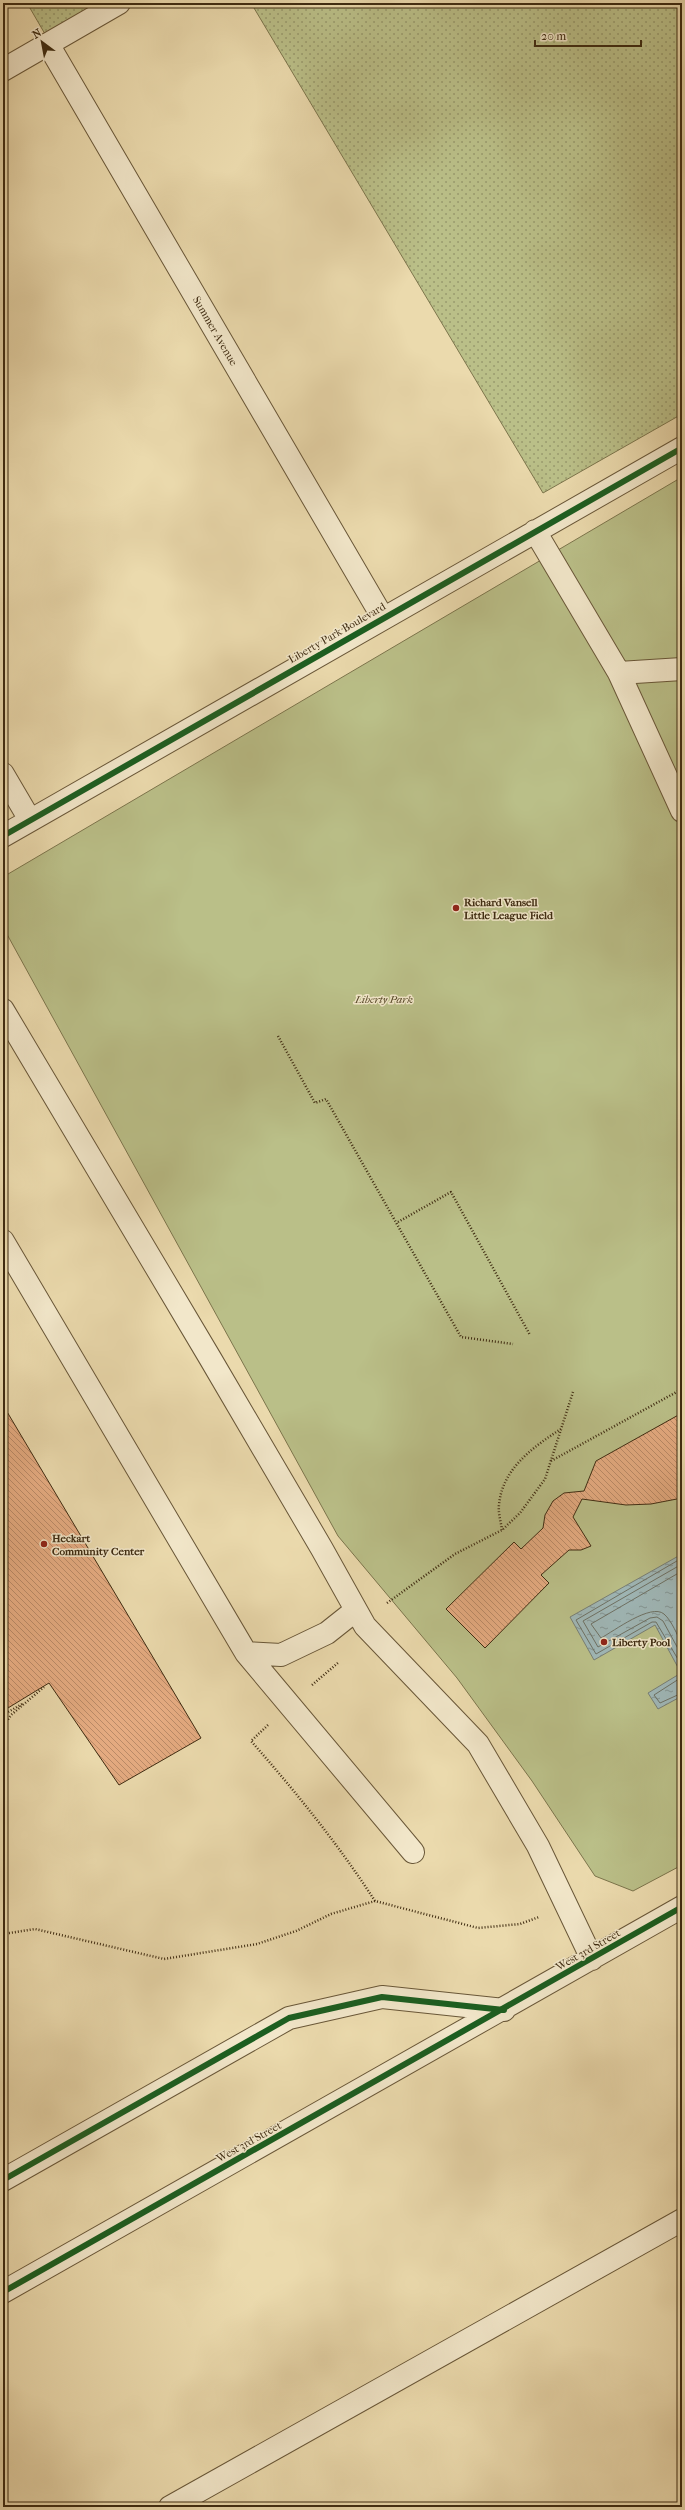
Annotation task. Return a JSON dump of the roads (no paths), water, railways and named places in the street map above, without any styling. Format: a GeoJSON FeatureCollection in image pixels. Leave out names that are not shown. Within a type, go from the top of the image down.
{"type":"FeatureCollection","features":[{"type":"Feature","properties":{"kind":"street"},"geometry":{"type":"LineString","coordinates":[[3,70],[119,3]]}},
{"type":"Feature","properties":{"kind":"street","name":"Summer Avenue"},"geometry":{"type":"LineString","coordinates":[[48,44],[383,618]]}},
{"type":"Feature","properties":{"kind":"street","name":"Liberty Park Boulevard"},"geometry":{"type":"LineString","coordinates":[[3,836],[682,448]]}},
{"type":"Feature","properties":{"kind":"street"},"geometry":{"type":"LineString","coordinates":[[535,531],[619,673],[682,811]]}},
{"type":"Feature","properties":{"kind":"street"},"geometry":{"type":"LineString","coordinates":[[619,673],[682,669]]}},
{"type":"Feature","properties":{"kind":"street"},"geometry":{"type":"LineString","coordinates":[[3,774],[30,820]]}},
{"type":"Feature","properties":{"kind":"street"},"geometry":{"type":"LineString","coordinates":[[3,1010],[214,1365],[368,1630],[478,1744],[538,1846],[592,1959]]}},
{"type":"Feature","properties":{"kind":"street"},"geometry":{"type":"LineString","coordinates":[[3,1241],[246,1653],[413,1852]]}},
{"type":"Feature","properties":{"kind":"street"},"geometry":{"type":"LineString","coordinates":[[246,1653],[281,1655],[327,1633],[356,1610]]}},
{"type":"Feature","properties":{"kind":"street","name":"West 3rd Street"},"geometry":{"type":"LineString","coordinates":[[3,2292],[504,2010],[682,1907]]}},
{"type":"Feature","properties":{"kind":"street"},"geometry":{"type":"LineString","coordinates":[[3,2180],[289,2018],[382,1997],[504,2010]]}},
{"type":"Feature","properties":{"kind":"street"},"geometry":{"type":"LineString","coordinates":[[170,2507],[682,2220]]}},
{"type":"Feature","properties":{"kind":"water","name":"Liberty Pool"},"geometry":{"type":"Polygon","coordinates":[[[682,1554],[682,1696],[658,1709],[648,1693],[681,1673],[655,1625],[594,1660],[570,1617],[682,1554]]]}},
{"type":"Feature","properties":{"kind":"place","name":"Richard Vansell Little League Field"},"geometry":{"type":"Point","coordinates":[456,908]}},
{"type":"Feature","properties":{"kind":"place","name":"Heckart Community Center"},"geometry":{"type":"Point","coordinates":[44,1544]}},
{"type":"Feature","properties":{"kind":"place","name":"Liberty Pool"},"geometry":{"type":"Point","coordinates":[604,1642]}},
{"type":"Feature","properties":{"kind":"park label","name":"Liberty Park"},"geometry":{"type":"Point","coordinates":[384,999]}}]}
